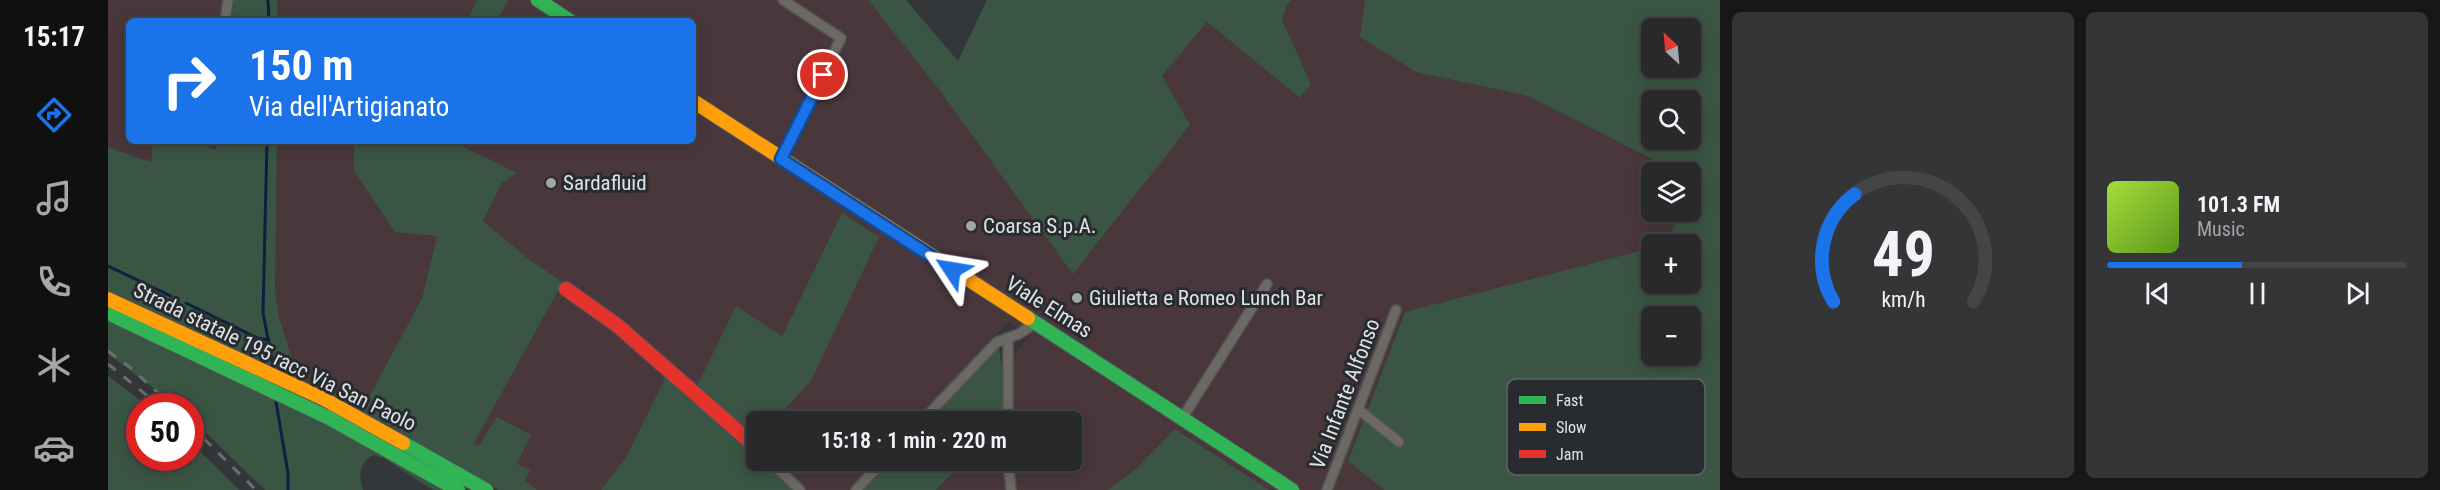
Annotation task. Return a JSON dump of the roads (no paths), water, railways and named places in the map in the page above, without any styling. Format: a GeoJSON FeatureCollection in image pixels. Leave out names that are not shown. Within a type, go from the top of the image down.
{"type":"FeatureCollection","features":[{"type":"Feature","properties":{"kind":"main road"},"geometry":{"type":"LineString","coordinates":[[538,0],[565,18]]}},
{"type":"Feature","properties":{"kind":"main road","name":"Viale Elmas"},"geometry":{"type":"LineString","coordinates":[[696,103],[1183,417],[1292,490]]}},
{"type":"Feature","properties":{"kind":"main road"},"geometry":{"type":"LineString","coordinates":[[566,289],[618,326],[746,438]]}},
{"type":"Feature","properties":{"kind":"main road","name":"Strada statale 195 racc Via San Paolo"},"geometry":{"type":"LineString","coordinates":[[108,299],[294,385],[458,490]]}},
{"type":"Feature","properties":{"kind":"main road","name":"Strada statale 195 racc Via San Paolo"},"geometry":{"type":"LineString","coordinates":[[108,314],[308,407],[369,431],[486,490]]}},
{"type":"Feature","properties":{"kind":"street"},"geometry":{"type":"LineString","coordinates":[[225,18],[228,0]]}},
{"type":"Feature","properties":{"kind":"street"},"geometry":{"type":"LineString","coordinates":[[781,159],[842,38],[783,0]]}},
{"type":"Feature","properties":{"kind":"street"},"geometry":{"type":"LineString","coordinates":[[1183,417],[1267,284]]}},
{"type":"Feature","properties":{"kind":"street","name":"Via Infante Alfonso"},"geometry":{"type":"LineString","coordinates":[[1328,490],[1396,310]]}},
{"type":"Feature","properties":{"kind":"street"},"geometry":{"type":"LineString","coordinates":[[931,411],[997,342],[1008,340],[1035,323]]}},
{"type":"Feature","properties":{"kind":"street"},"geometry":{"type":"LineString","coordinates":[[1008,340],[1008,411]]}},
{"type":"Feature","properties":{"kind":"street"},"geometry":{"type":"LineString","coordinates":[[1358,409],[1399,442]]}},
{"type":"Feature","properties":{"kind":"street"},"geometry":{"type":"LineString","coordinates":[[780,471],[800,490]]}},
{"type":"Feature","properties":{"kind":"street"},"geometry":{"type":"LineString","coordinates":[[856,490],[874,471]]}},
{"type":"Feature","properties":{"kind":"street"},"geometry":{"type":"LineString","coordinates":[[1009,471],[1011,490]]}},
{"type":"Feature","properties":{"kind":"waterway"},"geometry":{"type":"LineString","coordinates":[[268,0],[269,18]]}},
{"type":"Feature","properties":{"kind":"waterway"},"geometry":{"type":"LineString","coordinates":[[267,144],[263,313],[274,369]]}},
{"type":"Feature","properties":{"kind":"waterway"},"geometry":{"type":"LineString","coordinates":[[108,266],[171,296]]}},
{"type":"Feature","properties":{"kind":"waterway"},"geometry":{"type":"LineString","coordinates":[[186,303],[257,338],[269,340]]}},
{"type":"Feature","properties":{"kind":"waterway"},"geometry":{"type":"LineString","coordinates":[[275,396],[288,473],[288,490]]}},
{"type":"Feature","properties":{"kind":"railway"},"geometry":{"type":"LineString","coordinates":[[108,351],[158,393]]}},
{"type":"Feature","properties":{"kind":"railway"},"geometry":{"type":"LineString","coordinates":[[108,364],[144,393]]}},
{"type":"Feature","properties":{"kind":"railway"},"geometry":{"type":"LineString","coordinates":[[204,439],[256,490]]}},
{"type":"Feature","properties":{"kind":"place","name":"Sardafluid"},"geometry":{"type":"Point","coordinates":[551,183]}},
{"type":"Feature","properties":{"kind":"place","name":"Coarsa S.p.A."},"geometry":{"type":"Point","coordinates":[971,226]}},
{"type":"Feature","properties":{"kind":"place","name":"Giulietta e Romeo Lunch Bar"},"geometry":{"type":"Point","coordinates":[1077,298]}}]}
